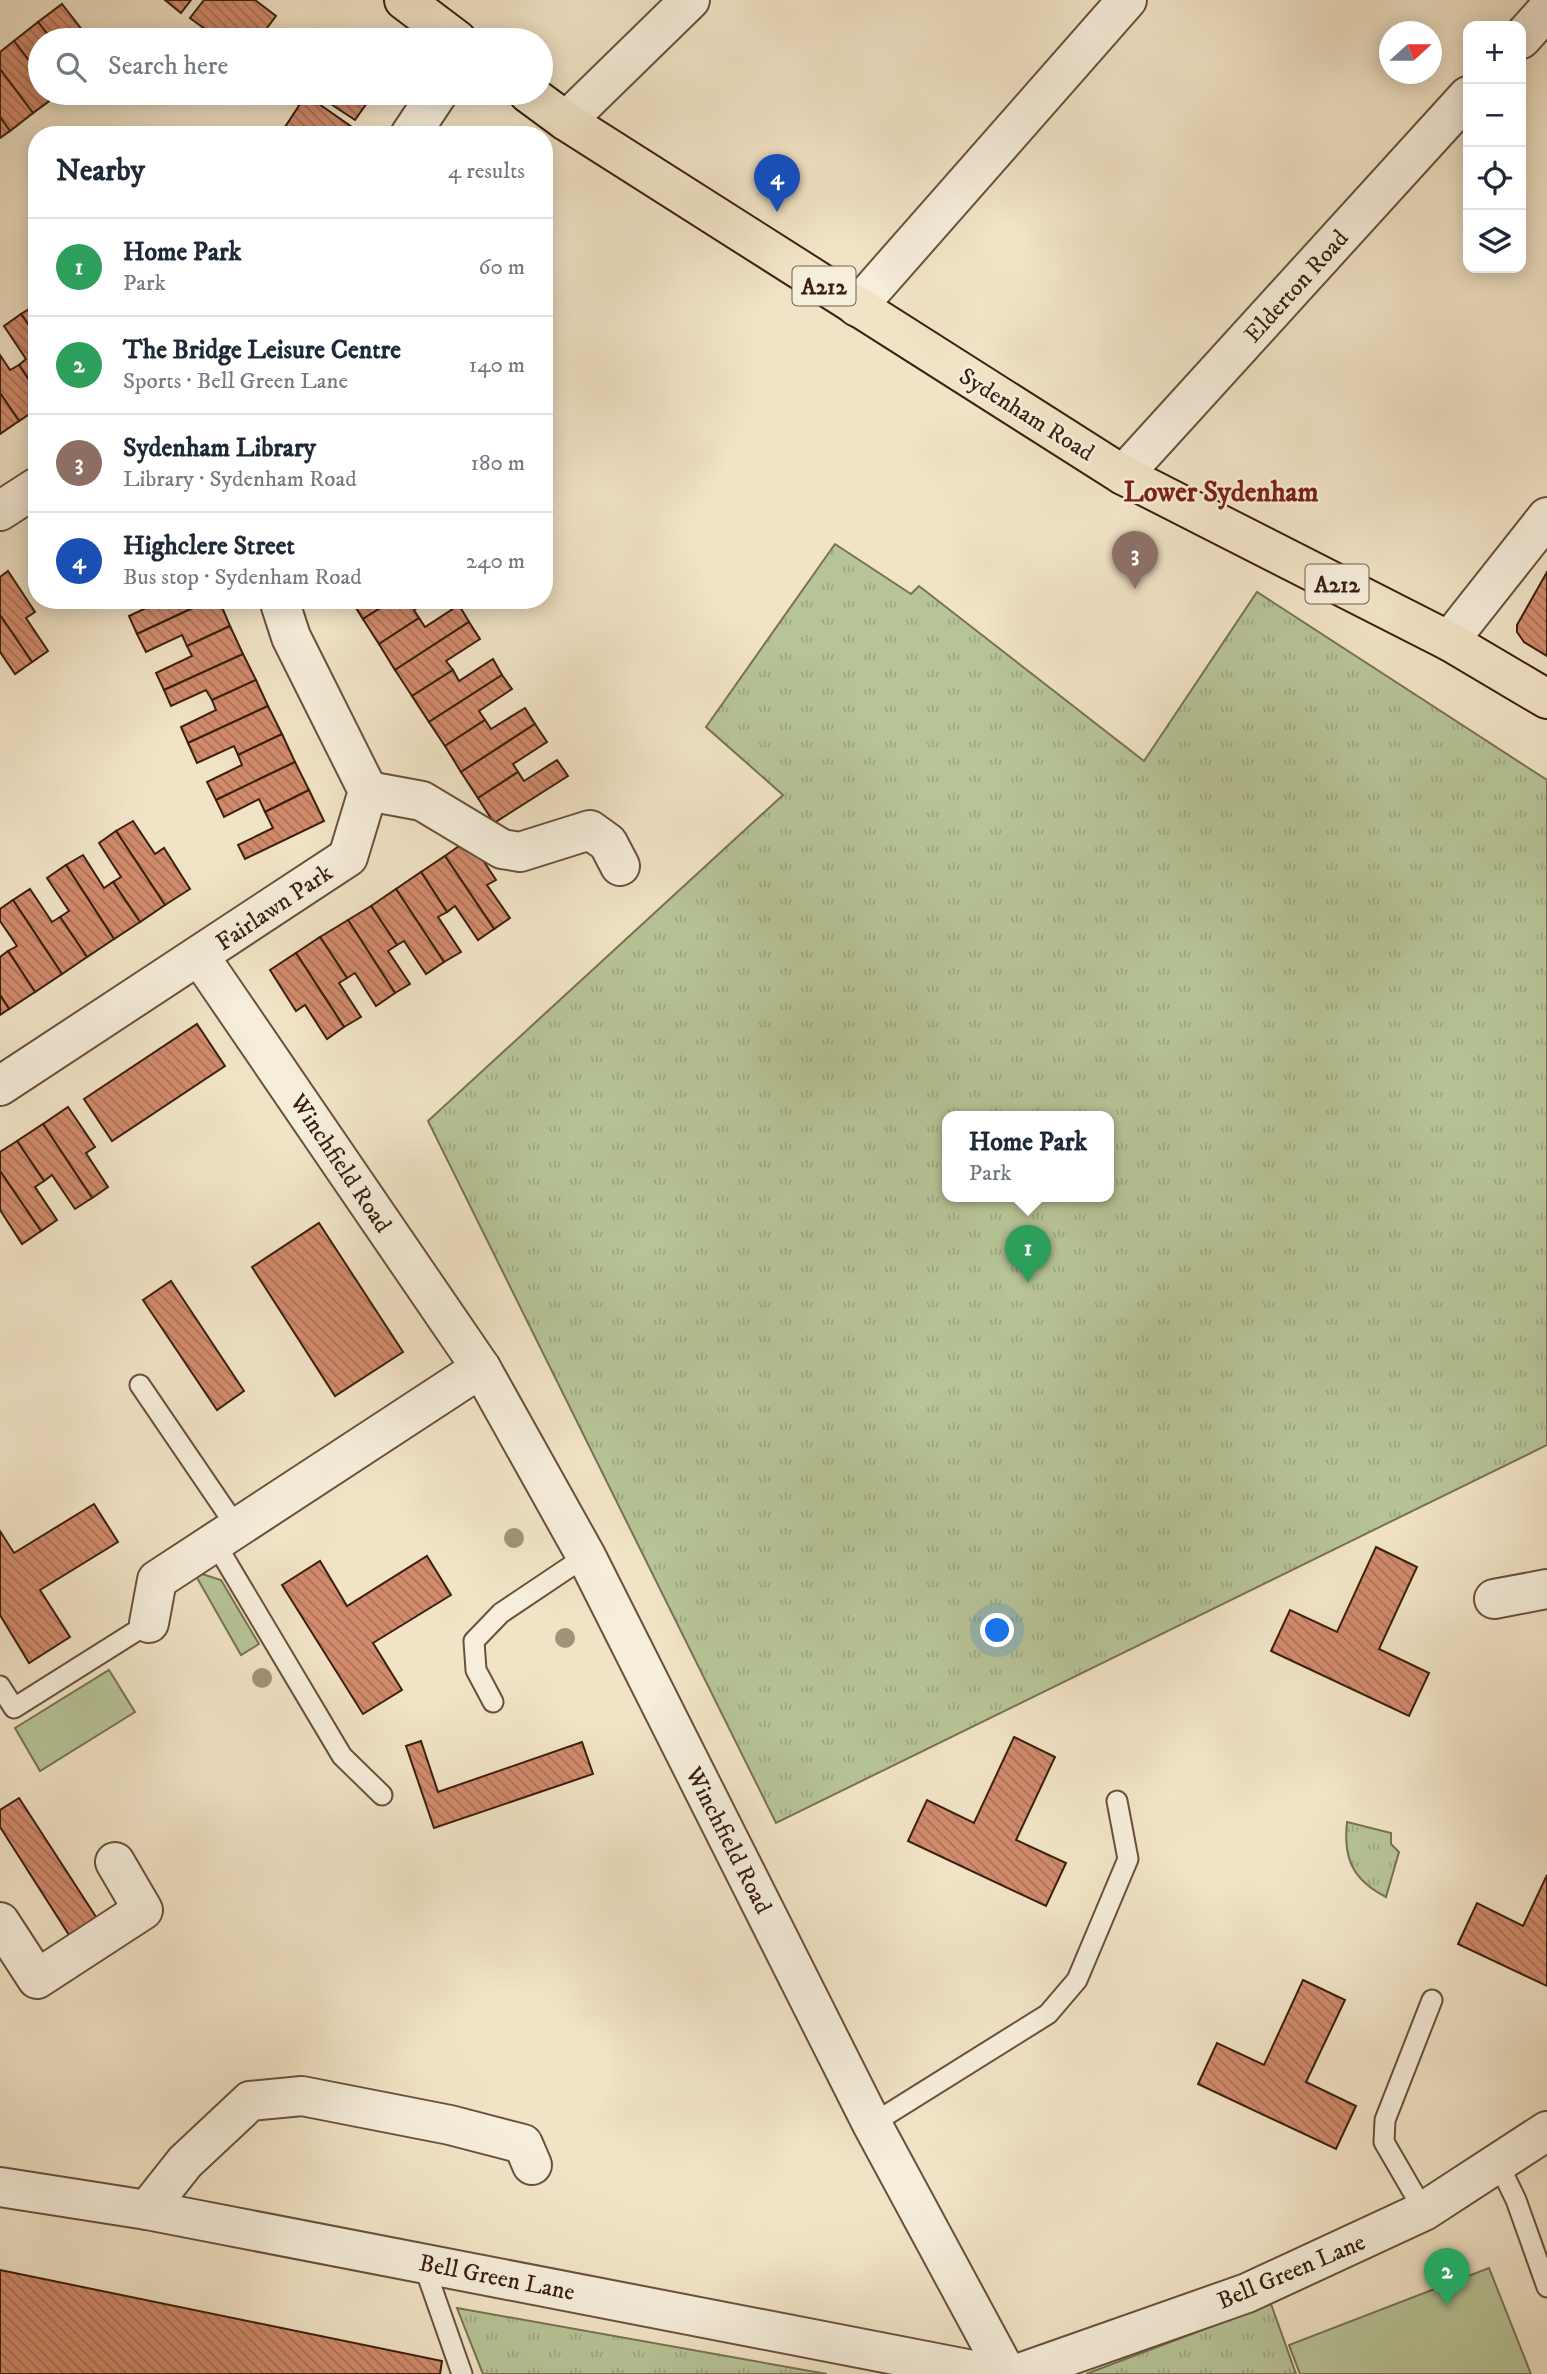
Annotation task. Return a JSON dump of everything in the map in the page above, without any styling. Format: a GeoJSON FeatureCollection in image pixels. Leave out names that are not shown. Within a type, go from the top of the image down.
{"type":"FeatureCollection","features":[{"type":"Feature","properties":{"kind":"main road"},"geometry":{"type":"LineString","coordinates":[[404,0],[441,28]]}},
{"type":"Feature","properties":{"kind":"main road","name":"Sydenham Road"},"geometry":{"type":"LineString","coordinates":[[544,105],[1123,475],[1449,641],[1547,699]]}},
{"type":"Feature","properties":{"kind":"street"},"geometry":{"type":"LineString","coordinates":[[566,121],[690,0]]}},
{"type":"Feature","properties":{"kind":"street"},"geometry":{"type":"LineString","coordinates":[[857,307],[1127,0]]}},
{"type":"Feature","properties":{"kind":"street"},"geometry":{"type":"LineString","coordinates":[[1526,33],[1547,10]]}},
{"type":"Feature","properties":{"kind":"street","name":"Elderton Road"},"geometry":{"type":"LineString","coordinates":[[1123,475],[1463,101]]}},
{"type":"Feature","properties":{"kind":"street"},"geometry":{"type":"LineString","coordinates":[[416,126],[430,105]]}},
{"type":"Feature","properties":{"kind":"street"},"geometry":{"type":"LineString","coordinates":[[0,511],[28,493]]}},
{"type":"Feature","properties":{"kind":"street"},"geometry":{"type":"LineString","coordinates":[[1449,641],[1547,517]]}},
{"type":"Feature","properties":{"kind":"street"},"geometry":{"type":"LineString","coordinates":[[282,609],[291,637],[368,791],[422,801],[502,849],[520,852],[590,830],[607,843],[620,866]]}},
{"type":"Feature","properties":{"kind":"street","name":"Fairlawn Park"},"geometry":{"type":"LineString","coordinates":[[0,1086],[200,957],[348,857],[368,791]]}},
{"type":"Feature","properties":{"kind":"street","name":"Winchfield Road"},"geometry":{"type":"LineString","coordinates":[[200,957],[481,1368],[586,1556],[872,2124],[1007,2374]]}},
{"type":"Feature","properties":{"kind":"street"},"geometry":{"type":"LineString","coordinates":[[149,1623],[157,1580],[481,1368]]}},
{"type":"Feature","properties":{"kind":"street"},"geometry":{"type":"LineString","coordinates":[[1494,1599],[1547,1589]]}},
{"type":"Feature","properties":{"kind":"street"},"geometry":{"type":"LineString","coordinates":[[0,1922],[37,1979],[143,1910],[115,1862]]}},
{"type":"Feature","properties":{"kind":"street"},"geometry":{"type":"LineString","coordinates":[[147,2210],[186,2162],[250,2101],[302,2096],[450,2125],[523,2144],[532,2165]]}},
{"type":"Feature","properties":{"kind":"street","name":"Bell Green Lane"},"geometry":{"type":"LineString","coordinates":[[1017,2374],[1247,2293],[1424,2211],[1547,2131]]}},
{"type":"Feature","properties":{"kind":"street","name":"Bell Green Lane"},"geometry":{"type":"LineString","coordinates":[[0,2187],[147,2210],[993,2374]]}},
{"type":"Feature","properties":{"kind":"lane"},"geometry":{"type":"LineString","coordinates":[[141,1385],[225,1534],[342,1756],[382,1795]]}},
{"type":"Feature","properties":{"kind":"lane"},"geometry":{"type":"LineString","coordinates":[[493,1702],[476,1670],[474,1641],[501,1613],[586,1556]]}},
{"type":"Feature","properties":{"kind":"lane"},"geometry":{"type":"LineString","coordinates":[[0,1686],[14,1708],[149,1623]]}},
{"type":"Feature","properties":{"kind":"lane"},"geometry":{"type":"LineString","coordinates":[[872,2124],[1048,2014],[1077,1980],[1128,1859],[1117,1801]]}},
{"type":"Feature","properties":{"kind":"lane"},"geometry":{"type":"LineString","coordinates":[[1424,2211],[1384,2143],[1385,2120],[1432,2000]]}},
{"type":"Feature","properties":{"kind":"lane"},"geometry":{"type":"LineString","coordinates":[[1498,2163],[1516,2200],[1547,2287]]}},
{"type":"Feature","properties":{"kind":"lane"},"geometry":{"type":"LineString","coordinates":[[423,2263],[462,2374]]}},
{"type":"Feature","properties":{"kind":"green space"},"geometry":{"type":"Polygon","coordinates":[[[835,544],[911,594],[919,586],[1144,761],[1257,592],[1547,780],[1547,1445],[776,1823],[428,1121],[783,795],[706,727],[835,544]]]}},
{"type":"Feature","properties":{"kind":"green space"},"geometry":{"type":"Polygon","coordinates":[[[202,1574],[221,1580],[259,1644],[241,1655],[196,1576],[202,1574]]]}},
{"type":"Feature","properties":{"kind":"green space"},"geometry":{"type":"Polygon","coordinates":[[[109,1670],[135,1712],[40,1771],[15,1728],[109,1670]]]}},
{"type":"Feature","properties":{"kind":"green space"},"geometry":{"type":"Polygon","coordinates":[[[1347,1822],[1391,1833],[1391,1844],[1399,1852],[1386,1897],[1365,1883],[1353,1867],[1347,1847],[1347,1822]]]}},
{"type":"Feature","properties":{"kind":"green space"},"geometry":{"type":"Polygon","coordinates":[[[1489,2268],[1531,2374],[1300,2374],[1289,2345],[1489,2268]]]}},
{"type":"Feature","properties":{"kind":"green space"},"geometry":{"type":"Polygon","coordinates":[[[1271,2304],[1296,2374],[1086,2374],[1271,2304]]]}},
{"type":"Feature","properties":{"kind":"green space"},"geometry":{"type":"Polygon","coordinates":[[[457,2308],[827,2374],[483,2374],[457,2308]]]}},
{"type":"Feature","properties":{"kind":"building"},"geometry":{"type":"Polygon","coordinates":[[[165,0],[191,0],[181,13],[165,0]]]}},
{"type":"Feature","properties":{"kind":"building"},"geometry":{"type":"Polygon","coordinates":[[[204,0],[255,0],[276,16],[267,28],[204,28],[190,18],[204,0]]]}},
{"type":"Feature","properties":{"kind":"building"},"geometry":{"type":"Polygon","coordinates":[[[62,4],[81,28],[43,28],[38,22],[62,4]]]}},
{"type":"Feature","properties":{"kind":"building"},"geometry":{"type":"Polygon","coordinates":[[[38,22],[43,28],[30,28],[38,22]]]}},
{"type":"Feature","properties":{"kind":"building"},"geometry":{"type":"Polygon","coordinates":[[[28,30],[28,59],[14,41],[28,30]]]}},
{"type":"Feature","properties":{"kind":"building"},"geometry":{"type":"Polygon","coordinates":[[[14,41],[28,59],[28,105],[44,105],[33,113],[0,69],[0,52],[14,41]]]}},
{"type":"Feature","properties":{"kind":"building"},"geometry":{"type":"Polygon","coordinates":[[[0,69],[33,113],[10,131],[0,117],[0,69]]]}},
{"type":"Feature","properties":{"kind":"building"},"geometry":{"type":"Polygon","coordinates":[[[299,105],[320,105],[351,126],[286,126],[299,105]]]}},
{"type":"Feature","properties":{"kind":"building"},"geometry":{"type":"Polygon","coordinates":[[[332,105],[366,105],[355,120],[332,105]]]}},
{"type":"Feature","properties":{"kind":"building"},"geometry":{"type":"Polygon","coordinates":[[[0,117],[10,131],[0,138],[0,117]]]}},
{"type":"Feature","properties":{"kind":"building"},"geometry":{"type":"Polygon","coordinates":[[[28,310],[28,324],[21,314],[28,310]]]}},
{"type":"Feature","properties":{"kind":"building"},"geometry":{"type":"Polygon","coordinates":[[[21,314],[28,324],[28,378],[19,365],[26,359],[4,326],[21,314]]]}},
{"type":"Feature","properties":{"kind":"building"},"geometry":{"type":"Polygon","coordinates":[[[0,355],[10,370],[19,365],[28,378],[28,415],[19,421],[0,393],[0,355]]]}},
{"type":"Feature","properties":{"kind":"building"},"geometry":{"type":"Polygon","coordinates":[[[0,393],[19,421],[0,434],[0,393]]]}},
{"type":"Feature","properties":{"kind":"building"},"geometry":{"type":"Polygon","coordinates":[[[8,571],[28,601],[28,609],[35,612],[26,618],[48,651],[32,662],[0,615],[0,577],[8,571]]]}},
{"type":"Feature","properties":{"kind":"building"},"geometry":{"type":"Polygon","coordinates":[[[1547,572],[1547,656],[1524,642],[1517,632],[1517,625],[1547,572]]]}},
{"type":"Feature","properties":{"kind":"building"},"geometry":{"type":"Polygon","coordinates":[[[144,609],[191,609],[137,634],[129,616],[144,609]]]}},
{"type":"Feature","properties":{"kind":"building"},"geometry":{"type":"Polygon","coordinates":[[[191,609],[223,609],[230,626],[187,646],[182,635],[146,652],[137,634],[191,609]]]}},
{"type":"Feature","properties":{"kind":"building"},"geometry":{"type":"Polygon","coordinates":[[[357,609],[379,609],[363,619],[357,609]]]}},
{"type":"Feature","properties":{"kind":"building"},"geometry":{"type":"Polygon","coordinates":[[[379,609],[416,609],[419,618],[379,644],[363,619],[379,609]]]}},
{"type":"Feature","properties":{"kind":"building"},"geometry":{"type":"Polygon","coordinates":[[[453,609],[461,609],[469,622],[395,670],[379,644],[419,618],[425,627],[453,609]]]}},
{"type":"Feature","properties":{"kind":"building"},"geometry":{"type":"Polygon","coordinates":[[[0,615],[32,662],[15,674],[0,652],[0,615]]]}},
{"type":"Feature","properties":{"kind":"building"},"geometry":{"type":"Polygon","coordinates":[[[469,622],[480,639],[446,661],[453,670],[412,696],[395,670],[469,622]]]}},
{"type":"Feature","properties":{"kind":"building"},"geometry":{"type":"Polygon","coordinates":[[[230,626],[243,654],[164,690],[156,673],[192,656],[187,646],[230,626]]]}},
{"type":"Feature","properties":{"kind":"building"},"geometry":{"type":"Polygon","coordinates":[[[243,654],[256,680],[212,700],[206,690],[171,706],[164,690],[243,654]]]}},
{"type":"Feature","properties":{"kind":"building"},"geometry":{"type":"Polygon","coordinates":[[[493,659],[502,675],[429,722],[412,696],[453,670],[459,681],[493,659]]]}},
{"type":"Feature","properties":{"kind":"building"},"geometry":{"type":"Polygon","coordinates":[[[502,675],[512,689],[479,711],[485,720],[445,746],[429,722],[502,675]]]}},
{"type":"Feature","properties":{"kind":"building"},"geometry":{"type":"Polygon","coordinates":[[[256,680],[268,706],[188,743],[181,727],[216,710],[212,700],[256,680]]]}},
{"type":"Feature","properties":{"kind":"building"},"geometry":{"type":"Polygon","coordinates":[[[268,706],[282,734],[238,755],[234,746],[197,763],[188,743],[268,706]]]}},
{"type":"Feature","properties":{"kind":"building"},"geometry":{"type":"Polygon","coordinates":[[[525,708],[535,724],[461,772],[445,746],[485,720],[491,729],[525,708]]]}},
{"type":"Feature","properties":{"kind":"building"},"geometry":{"type":"Polygon","coordinates":[[[535,724],[547,742],[513,764],[518,772],[478,798],[461,772],[535,724]]]}},
{"type":"Feature","properties":{"kind":"building"},"geometry":{"type":"Polygon","coordinates":[[[282,734],[295,762],[216,800],[207,782],[242,765],[238,755],[282,734]]]}},
{"type":"Feature","properties":{"kind":"building"},"geometry":{"type":"Polygon","coordinates":[[[557,760],[568,776],[494,823],[478,798],[518,772],[524,781],[557,760]]]}},
{"type":"Feature","properties":{"kind":"building"},"geometry":{"type":"Polygon","coordinates":[[[295,762],[309,790],[265,812],[259,799],[224,817],[216,800],[295,762]]]}},
{"type":"Feature","properties":{"kind":"building"},"geometry":{"type":"Polygon","coordinates":[[[309,790],[324,821],[245,859],[238,845],[273,828],[265,812],[309,790]]]}},
{"type":"Feature","properties":{"kind":"building"},"geometry":{"type":"Polygon","coordinates":[[[133,821],[155,854],[164,848],[190,889],[165,905],[116,831],[133,821]]]}},
{"type":"Feature","properties":{"kind":"building"},"geometry":{"type":"Polygon","coordinates":[[[116,831],[165,905],[140,922],[113,882],[121,877],[99,843],[116,831]]]}},
{"type":"Feature","properties":{"kind":"building"},"geometry":{"type":"Polygon","coordinates":[[[469,839],[496,880],[487,885],[510,918],[494,929],[445,856],[469,839]]]}},
{"type":"Feature","properties":{"kind":"building"},"geometry":{"type":"Polygon","coordinates":[[[83,855],[104,888],[113,882],[140,922],[114,939],[66,865],[83,855]]]}},
{"type":"Feature","properties":{"kind":"building"},"geometry":{"type":"Polygon","coordinates":[[[445,856],[494,929],[478,940],[455,906],[447,912],[421,872],[445,856]]]}},
{"type":"Feature","properties":{"kind":"building"},"geometry":{"type":"Polygon","coordinates":[[[66,865],[114,939],[87,957],[60,917],[69,911],[47,878],[66,865]]]}},
{"type":"Feature","properties":{"kind":"building"},"geometry":{"type":"Polygon","coordinates":[[[421,872],[447,912],[438,917],[461,952],[444,962],[396,889],[421,872]]]}},
{"type":"Feature","properties":{"kind":"building"},"geometry":{"type":"Polygon","coordinates":[[[30,889],[52,922],[60,917],[87,957],[62,974],[13,900],[30,889]]]}},
{"type":"Feature","properties":{"kind":"building"},"geometry":{"type":"Polygon","coordinates":[[[396,889],[444,962],[426,974],[404,941],[397,945],[371,906],[396,889]]]}},
{"type":"Feature","properties":{"kind":"building"},"geometry":{"type":"Polygon","coordinates":[[[13,900],[62,974],[35,992],[8,951],[17,946],[0,921],[0,909],[13,900]]]}},
{"type":"Feature","properties":{"kind":"building"},"geometry":{"type":"Polygon","coordinates":[[[371,906],[397,945],[388,951],[410,984],[395,993],[348,920],[371,906]]]}},
{"type":"Feature","properties":{"kind":"building"},"geometry":{"type":"Polygon","coordinates":[[[348,920],[395,993],[376,1006],[355,973],[347,978],[320,937],[348,920]]]}},
{"type":"Feature","properties":{"kind":"building"},"geometry":{"type":"Polygon","coordinates":[[[320,937],[347,978],[339,983],[361,1017],[344,1027],[296,953],[320,937]]]}},
{"type":"Feature","properties":{"kind":"building"},"geometry":{"type":"Polygon","coordinates":[[[8,951],[35,992],[9,1009],[0,995],[0,957],[8,951]]]}},
{"type":"Feature","properties":{"kind":"building"},"geometry":{"type":"Polygon","coordinates":[[[296,953],[344,1027],[327,1039],[305,1005],[296,1011],[270,970],[296,953]]]}},
{"type":"Feature","properties":{"kind":"building"},"geometry":{"type":"Polygon","coordinates":[[[0,995],[9,1009],[0,1015],[0,995]]]}},
{"type":"Feature","properties":{"kind":"building"},"geometry":{"type":"Polygon","coordinates":[[[197,1024],[225,1066],[112,1141],[84,1099],[197,1024]]]}},
{"type":"Feature","properties":{"kind":"building"},"geometry":{"type":"Polygon","coordinates":[[[68,1107],[95,1147],[86,1153],[108,1187],[92,1198],[43,1124],[68,1107]]]}},
{"type":"Feature","properties":{"kind":"building"},"geometry":{"type":"Polygon","coordinates":[[[43,1124],[92,1198],[75,1209],[52,1175],[44,1181],[17,1141],[43,1124]]]}},
{"type":"Feature","properties":{"kind":"building"},"geometry":{"type":"Polygon","coordinates":[[[17,1141],[44,1181],[35,1187],[57,1220],[41,1231],[0,1171],[0,1152],[17,1141]]]}},
{"type":"Feature","properties":{"kind":"building"},"geometry":{"type":"Polygon","coordinates":[[[0,1171],[41,1231],[22,1244],[0,1210],[0,1171]]]}},
{"type":"Feature","properties":{"kind":"building"},"geometry":{"type":"Polygon","coordinates":[[[319,1223],[403,1352],[335,1396],[252,1267],[319,1223]]]}},
{"type":"Feature","properties":{"kind":"building"},"geometry":{"type":"Polygon","coordinates":[[[171,1281],[244,1391],[217,1410],[143,1300],[171,1281]]]}},
{"type":"Feature","properties":{"kind":"building"},"geometry":{"type":"Polygon","coordinates":[[[94,1504],[118,1542],[40,1590],[70,1637],[29,1663],[0,1615],[0,1531],[14,1553],[94,1504]]]}},
{"type":"Feature","properties":{"kind":"building"},"geometry":{"type":"Polygon","coordinates":[[[1376,1547],[1417,1567],[1379,1649],[1429,1673],[1409,1716],[1271,1651],[1290,1610],[1337,1632],[1376,1547]]]}},
{"type":"Feature","properties":{"kind":"building"},"geometry":{"type":"Polygon","coordinates":[[[427,1556],[451,1595],[373,1643],[402,1690],[363,1714],[282,1585],[320,1561],[347,1606],[427,1556]]]}},
{"type":"Feature","properties":{"kind":"building"},"geometry":{"type":"Polygon","coordinates":[[[1014,1737],[1055,1757],[1016,1840],[1066,1863],[1046,1906],[908,1841],[927,1800],[974,1823],[1014,1737]]]}},
{"type":"Feature","properties":{"kind":"building"},"geometry":{"type":"Polygon","coordinates":[[[421,1741],[438,1792],[582,1742],[593,1774],[434,1828],[406,1746],[421,1741]]]}},
{"type":"Feature","properties":{"kind":"building"},"geometry":{"type":"Polygon","coordinates":[[[19,1798],[98,1920],[71,1938],[0,1827],[0,1810],[19,1798]]]}},
{"type":"Feature","properties":{"kind":"building"},"geometry":{"type":"Polygon","coordinates":[[[1547,1875],[1547,1986],[1458,1944],[1477,1903],[1523,1926],[1547,1875]]]}},
{"type":"Feature","properties":{"kind":"building"},"geometry":{"type":"Polygon","coordinates":[[[1303,1980],[1345,2000],[1306,2082],[1356,2106],[1336,2149],[1198,2084],[1217,2043],[1264,2065],[1303,1980]]]}},
{"type":"Feature","properties":{"kind":"building"},"geometry":{"type":"Polygon","coordinates":[[[0,2270],[442,2361],[440,2374],[0,2374],[0,2270]]]}},
{"type":"Feature","properties":{"kind":"place","name":"Highclere Street"},"geometry":{"type":"Point","coordinates":[777,212]}},
{"type":"Feature","properties":{"kind":"place","name":"Sydenham Library"},"geometry":{"type":"Point","coordinates":[1135,589]}},
{"type":"Feature","properties":{"kind":"place","name":"Home Park"},"geometry":{"type":"Point","coordinates":[1028,1283]}},
{"type":"Feature","properties":{"kind":"place","name":"The Bridge Leisure Centre"},"geometry":{"type":"Point","coordinates":[1447,2306]}},
{"type":"Feature","properties":{"kind":"district","name":"Lower Sydenham"},"geometry":{"type":"Point","coordinates":[1221,491]}}]}
